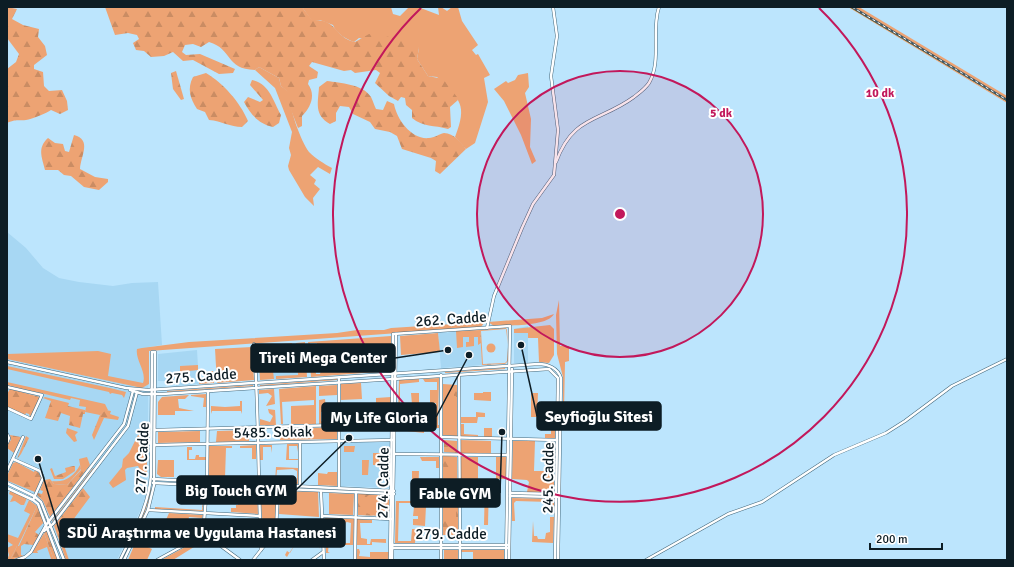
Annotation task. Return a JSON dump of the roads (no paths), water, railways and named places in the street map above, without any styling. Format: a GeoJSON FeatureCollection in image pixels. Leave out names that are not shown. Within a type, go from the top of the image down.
{"type":"FeatureCollection","features":[{"type":"Feature","properties":{"kind":"street"},"geometry":{"type":"LineString","coordinates":[[487,328],[494,296],[517,237],[534,204],[552,179],[555,166],[557,119],[551,76],[557,33],[553,7]]}},
{"type":"Feature","properties":{"kind":"street"},"geometry":{"type":"LineString","coordinates":[[555,166],[566,142],[577,129],[591,119],[626,103],[648,86],[652,77],[654,64],[659,7]]}},
{"type":"Feature","properties":{"kind":"street","name":"262. Cadde"},"geometry":{"type":"LineString","coordinates":[[394,334],[510,326],[511,366]]}},
{"type":"Feature","properties":{"kind":"street","name":"274. Cadde"},"geometry":{"type":"LineString","coordinates":[[391,560],[395,378],[394,334]]}},
{"type":"Feature","properties":{"kind":"street"},"geometry":{"type":"LineString","coordinates":[[254,344],[257,383],[258,486],[261,550]]}},
{"type":"Feature","properties":{"kind":"street","name":"277. Cadde"},"geometry":{"type":"LineString","coordinates":[[124,560],[148,510],[152,483],[154,352]]}},
{"type":"Feature","properties":{"kind":"street"},"geometry":{"type":"LineString","coordinates":[[646,560],[728,514],[762,502],[837,454],[886,433],[905,421],[952,386],[1007,359]]}},
{"type":"Feature","properties":{"kind":"street"},"geometry":{"type":"LineString","coordinates":[[7,362],[126,388]]}},
{"type":"Feature","properties":{"kind":"street"},"geometry":{"type":"LineString","coordinates":[[508,560],[511,366]]}},
{"type":"Feature","properties":{"kind":"street","name":"275. Cadde"},"geometry":{"type":"LineString","coordinates":[[126,388],[154,390],[441,370],[511,366],[548,367]]}},
{"type":"Feature","properties":{"kind":"street","name":"275. Cadde"},"geometry":{"type":"LineString","coordinates":[[126,388],[137,392],[154,394],[548,367]]}},
{"type":"Feature","properties":{"kind":"street","name":"245. Cadde"},"geometry":{"type":"LineString","coordinates":[[548,367],[561,377],[558,440],[556,560]]}},
{"type":"Feature","properties":{"kind":"street"},"geometry":{"type":"LineString","coordinates":[[441,370],[441,560]]}},
{"type":"Feature","properties":{"kind":"street"},"geometry":{"type":"LineString","coordinates":[[459,374],[460,560]]}},
{"type":"Feature","properties":{"kind":"street"},"geometry":{"type":"LineString","coordinates":[[339,378],[339,488]]}},
{"type":"Feature","properties":{"kind":"street","name":"274. Cadde"},"geometry":{"type":"LineString","coordinates":[[393,454],[392,440],[395,378]]}},
{"type":"Feature","properties":{"kind":"street"},"geometry":{"type":"LineString","coordinates":[[7,387],[42,395],[31,419],[7,408]]}},
{"type":"Feature","properties":{"kind":"street"},"geometry":{"type":"LineString","coordinates":[[17,560],[27,556],[31,552],[50,520],[122,426],[133,391]]}},
{"type":"Feature","properties":{"kind":"street"},"geometry":{"type":"LineString","coordinates":[[203,535],[207,484],[208,391]]}},
{"type":"Feature","properties":{"kind":"street"},"geometry":{"type":"LineString","coordinates":[[52,526],[127,427],[137,392]]}},
{"type":"Feature","properties":{"kind":"street","name":"277. Cadde"},"geometry":{"type":"LineString","coordinates":[[152,479],[155,445],[154,394]]}},
{"type":"Feature","properties":{"kind":"street"},"geometry":{"type":"LineString","coordinates":[[155,430],[339,425]]}},
{"type":"Feature","properties":{"kind":"street"},"geometry":{"type":"LineString","coordinates":[[122,426],[127,427]]}},
{"type":"Feature","properties":{"kind":"street"},"geometry":{"type":"LineString","coordinates":[[7,434],[9,439],[7,443]]}},
{"type":"Feature","properties":{"kind":"street"},"geometry":{"type":"LineString","coordinates":[[7,471],[23,437]]}},
{"type":"Feature","properties":{"kind":"street"},"geometry":{"type":"LineString","coordinates":[[441,437],[558,440]]}},
{"type":"Feature","properties":{"kind":"street"},"geometry":{"type":"LineString","coordinates":[[509,495],[508,456],[510,439]]}},
{"type":"Feature","properties":{"kind":"street","name":"5485. Sokak"},"geometry":{"type":"LineString","coordinates":[[155,445],[392,440]]}},
{"type":"Feature","properties":{"kind":"street"},"geometry":{"type":"LineString","coordinates":[[300,442],[300,486]]}},
{"type":"Feature","properties":{"kind":"street"},"geometry":{"type":"LineString","coordinates":[[393,454],[508,456]]}},
{"type":"Feature","properties":{"kind":"street"},"geometry":{"type":"LineString","coordinates":[[13,459],[40,471],[43,478],[33,500]]}},
{"type":"Feature","properties":{"kind":"street"},"geometry":{"type":"LineString","coordinates":[[152,479],[207,484]]}},
{"type":"Feature","properties":{"kind":"street"},"geometry":{"type":"LineString","coordinates":[[7,483],[35,496],[42,503],[50,520],[64,560]]}},
{"type":"Feature","properties":{"kind":"street"},"geometry":{"type":"LineString","coordinates":[[152,483],[300,486],[356,492],[392,492]]}},
{"type":"Feature","properties":{"kind":"street","name":"277. Cadde"},"geometry":{"type":"LineString","coordinates":[[120,560],[146,505],[152,483]]}},
{"type":"Feature","properties":{"kind":"street"},"geometry":{"type":"LineString","coordinates":[[258,486],[278,489],[339,488],[392,492]]}},
{"type":"Feature","properties":{"kind":"street"},"geometry":{"type":"LineString","coordinates":[[7,488],[33,500],[39,506],[59,560]]}},
{"type":"Feature","properties":{"kind":"street"},"geometry":{"type":"LineString","coordinates":[[253,560],[276,531],[278,489]]}},
{"type":"Feature","properties":{"kind":"street"},"geometry":{"type":"LineString","coordinates":[[321,489],[324,560]]}},
{"type":"Feature","properties":{"kind":"street"},"geometry":{"type":"LineString","coordinates":[[354,560],[356,492]]}},
{"type":"Feature","properties":{"kind":"street"},"geometry":{"type":"LineString","coordinates":[[391,546],[392,492]]}},
{"type":"Feature","properties":{"kind":"street"},"geometry":{"type":"LineString","coordinates":[[509,495],[558,495]]}},
{"type":"Feature","properties":{"kind":"street"},"geometry":{"type":"LineString","coordinates":[[148,510],[259,516]]}},
{"type":"Feature","properties":{"kind":"street"},"geometry":{"type":"LineString","coordinates":[[322,516],[391,519]]}},
{"type":"Feature","properties":{"kind":"street"},"geometry":{"type":"LineString","coordinates":[[47,526],[52,526]]}},
{"type":"Feature","properties":{"kind":"street"},"geometry":{"type":"LineString","coordinates":[[276,531],[323,536]]}},
{"type":"Feature","properties":{"kind":"street"},"geometry":{"type":"LineString","coordinates":[[157,560],[203,535]]}},
{"type":"Feature","properties":{"kind":"street"},"geometry":{"type":"LineString","coordinates":[[203,535],[210,538],[240,560]]}},
{"type":"Feature","properties":{"kind":"street","name":"279. Cadde"},"geometry":{"type":"LineString","coordinates":[[391,546],[508,546]]}},
{"type":"Feature","properties":{"kind":"street"},"geometry":{"type":"LineString","coordinates":[[312,560],[324,551]]}},
{"type":"Feature","properties":{"kind":"waterway"},"geometry":{"type":"LineString","coordinates":[[850,7],[1007,101]]}},
{"type":"Feature","properties":{"kind":"railway"},"geometry":{"type":"LineString","coordinates":[[852,7],[1007,100]]}},
{"type":"Feature","properties":{"kind":"place","name":"Seyfioğlu Sitesi"},"geometry":{"type":"Point","coordinates":[521,345]}},
{"type":"Feature","properties":{"kind":"place","name":"Tireli Mega Center"},"geometry":{"type":"Point","coordinates":[448,350]}},
{"type":"Feature","properties":{"kind":"place","name":"My Life Gloria"},"geometry":{"type":"Point","coordinates":[469,355]}},
{"type":"Feature","properties":{"kind":"place","name":"Fable GYM"},"geometry":{"type":"Point","coordinates":[502,432]}},
{"type":"Feature","properties":{"kind":"place","name":"Big Touch GYM"},"geometry":{"type":"Point","coordinates":[349,438]}},
{"type":"Feature","properties":{"kind":"place","name":"SDÜ Araştırma ve Uygulama Hastanesi"},"geometry":{"type":"Point","coordinates":[38,459]}}]}
